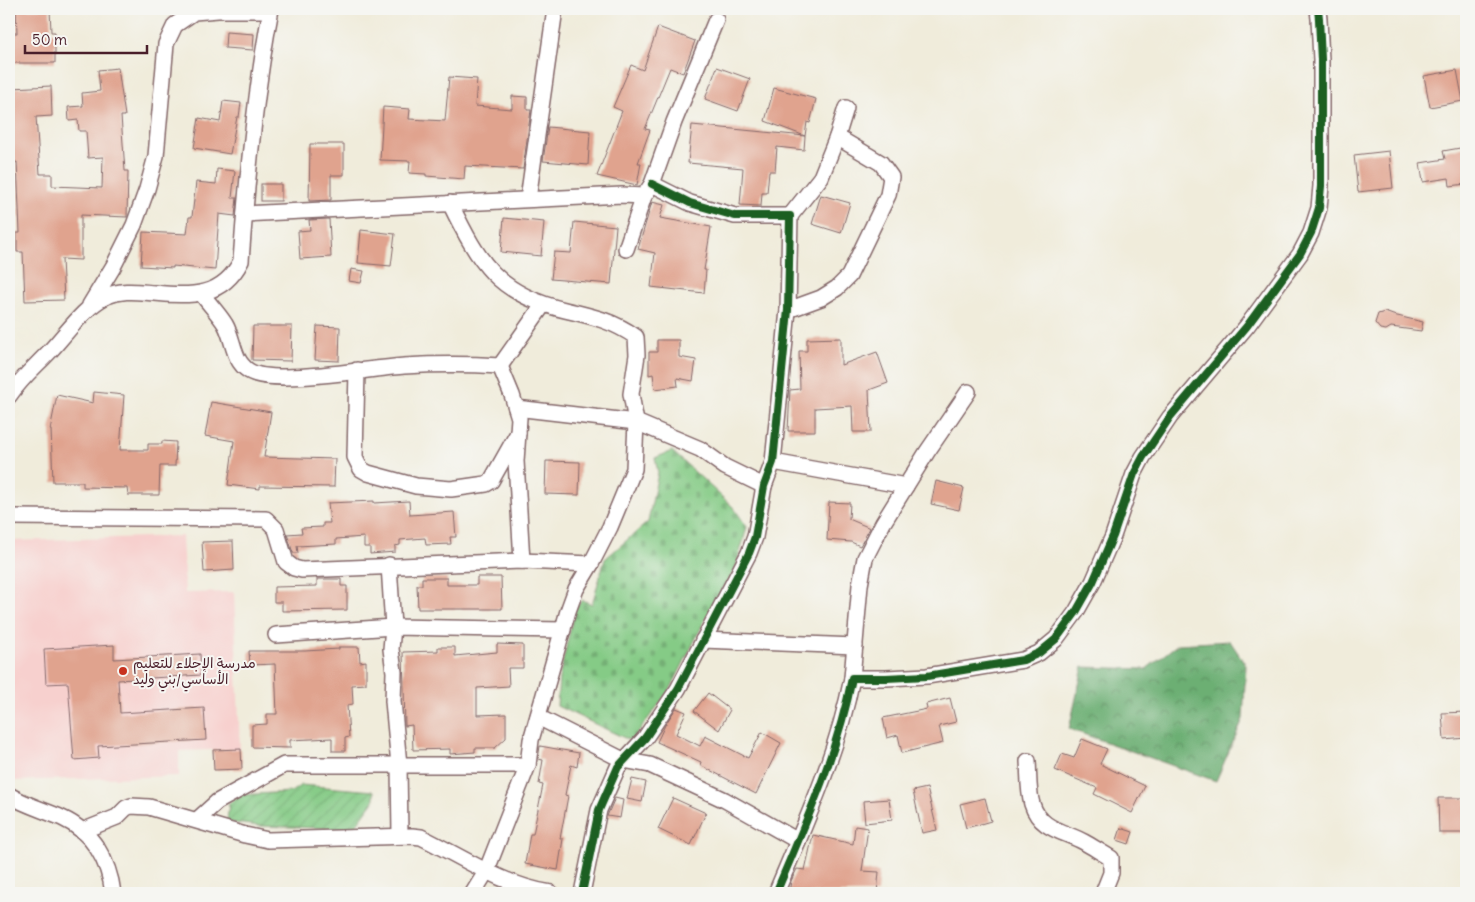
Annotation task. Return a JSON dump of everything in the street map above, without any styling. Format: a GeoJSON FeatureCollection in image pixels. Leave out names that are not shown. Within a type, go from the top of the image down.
{"type":"FeatureCollection","features":[{"type":"Feature","properties":{"kind":"street"},"geometry":{"type":"LineString","coordinates":[[9,396],[20,380],[63,338],[90,306],[113,267],[134,224],[147,189],[156,156],[166,44],[175,25],[194,12],[271,9],[262,56],[244,214],[241,261],[237,268],[228,280],[202,294],[157,294],[128,290],[108,296],[90,306]]}},
{"type":"Feature","properties":{"kind":"street"},"geometry":{"type":"LineString","coordinates":[[528,199],[555,9]]}},
{"type":"Feature","properties":{"kind":"street"},"geometry":{"type":"LineString","coordinates":[[852,678],[927,676],[1023,660],[1039,654],[1056,639],[1076,612],[1094,582],[1113,536],[1134,474],[1143,457],[1170,417],[1247,326],[1300,254],[1311,234],[1319,208],[1321,186],[1321,60],[1318,9]]}},
{"type":"Feature","properties":{"kind":"street"},"geometry":{"type":"LineString","coordinates":[[626,249],[674,122],[716,20]]}},
{"type":"Feature","properties":{"kind":"street"},"geometry":{"type":"LineString","coordinates":[[582,893],[599,810],[618,767],[622,760],[646,738],[678,689],[749,553],[755,537],[764,486],[772,462],[788,310],[790,216],[821,177],[846,108]]}},
{"type":"Feature","properties":{"kind":"street"},"geometry":{"type":"LineString","coordinates":[[788,310],[822,298],[837,288],[849,276],[888,196],[891,177],[881,163],[837,137]]}},
{"type":"Feature","properties":{"kind":"street"},"geometry":{"type":"LineString","coordinates":[[244,214],[622,194],[648,190],[735,216],[790,216]]}},
{"type":"Feature","properties":{"kind":"street"},"geometry":{"type":"LineString","coordinates":[[450,204],[469,243],[486,267],[509,288],[543,305],[622,326],[636,337],[637,355],[631,394],[636,422],[634,469],[610,527],[576,589],[531,740],[528,765],[486,872],[473,893]]}},
{"type":"Feature","properties":{"kind":"street"},"geometry":{"type":"LineString","coordinates":[[202,294],[226,326],[231,344],[239,361],[249,371],[262,376],[295,377],[357,370],[456,364],[500,366]]}},
{"type":"Feature","properties":{"kind":"street"},"geometry":{"type":"LineString","coordinates":[[500,366],[543,305]]}},
{"type":"Feature","properties":{"kind":"street"},"geometry":{"type":"LineString","coordinates":[[500,366],[519,418],[516,461],[522,561]]}},
{"type":"Feature","properties":{"kind":"street"},"geometry":{"type":"LineString","coordinates":[[357,370],[355,457],[361,469],[368,473],[416,486],[437,489],[486,484],[494,477],[518,434]]}},
{"type":"Feature","properties":{"kind":"street"},"geometry":{"type":"LineString","coordinates":[[776,893],[798,841],[843,717],[852,678],[860,585],[865,558],[882,523],[968,392]]}},
{"type":"Feature","properties":{"kind":"street"},"geometry":{"type":"LineString","coordinates":[[516,408],[636,422],[700,449],[724,467],[764,486]]}},
{"type":"Feature","properties":{"kind":"street"},"geometry":{"type":"LineString","coordinates":[[772,462],[906,486]]}},
{"type":"Feature","properties":{"kind":"street"},"geometry":{"type":"LineString","coordinates":[[9,517],[266,519],[276,528],[286,562],[294,568],[302,570],[522,561],[591,564]]}},
{"type":"Feature","properties":{"kind":"street"},"geometry":{"type":"LineString","coordinates":[[389,566],[393,627],[393,701],[399,765],[400,835]]}},
{"type":"Feature","properties":{"kind":"street"},"geometry":{"type":"LineString","coordinates":[[276,635],[393,627],[563,630]]}},
{"type":"Feature","properties":{"kind":"street"},"geometry":{"type":"LineString","coordinates":[[703,640],[855,646]]}},
{"type":"Feature","properties":{"kind":"street"},"geometry":{"type":"LineString","coordinates":[[538,717],[622,760],[650,765],[725,800],[798,841]]}},
{"type":"Feature","properties":{"kind":"street"},"geometry":{"type":"LineString","coordinates":[[1028,762],[1032,802],[1036,814],[1044,822],[1062,833],[1083,841],[1111,858],[1111,872],[1103,893]]}},
{"type":"Feature","properties":{"kind":"street"},"geometry":{"type":"LineString","coordinates":[[197,820],[218,802],[284,765],[528,765]]}},
{"type":"Feature","properties":{"kind":"street"},"geometry":{"type":"LineString","coordinates":[[9,795],[64,818],[94,842],[104,858],[112,880],[114,893]]}},
{"type":"Feature","properties":{"kind":"street"},"geometry":{"type":"LineString","coordinates":[[82,831],[117,817],[126,808],[132,806],[149,807],[244,835],[268,840],[400,835],[421,837],[486,872],[525,888],[551,893]]}},
{"type":"Feature","properties":{"kind":"shaded area","name":"مدرسة الإجلاء للتعليم الأساسي/بني وليد"},"geometry":{"type":"Polygon","coordinates":[[[182,536],[185,593],[234,592],[240,749],[179,751],[179,776],[9,781],[9,541],[182,536]]]}},
{"type":"Feature","properties":{"kind":"green space"},"geometry":{"type":"Polygon","coordinates":[[[672,451],[734,508],[747,527],[735,570],[707,616],[670,690],[631,741],[557,706],[559,678],[575,609],[582,600],[592,604],[605,559],[648,522],[658,473],[655,458],[672,451]]]}},
{"type":"Feature","properties":{"kind":"green space"},"geometry":{"type":"Polygon","coordinates":[[[1230,641],[1246,665],[1243,719],[1216,781],[1069,729],[1083,667],[1146,669],[1178,644],[1230,641]]]}},
{"type":"Feature","properties":{"kind":"green space"},"geometry":{"type":"Polygon","coordinates":[[[301,785],[374,791],[374,801],[353,829],[259,826],[227,822],[229,803],[239,795],[291,792],[301,785]]]}},
{"type":"Feature","properties":{"kind":"building"},"geometry":{"type":"Polygon","coordinates":[[[16,9],[50,9],[51,32],[55,32],[55,63],[13,63],[13,33],[17,33],[16,9]]]}},
{"type":"Feature","properties":{"kind":"building"},"geometry":{"type":"Polygon","coordinates":[[[658,27],[695,41],[683,73],[670,68],[645,129],[650,130],[638,163],[641,163],[637,185],[597,176],[622,111],[613,107],[631,65],[643,70],[658,27]]]}},
{"type":"Feature","properties":{"kind":"building"},"geometry":{"type":"Polygon","coordinates":[[[226,32],[254,34],[253,50],[225,48],[226,32]]]}},
{"type":"Feature","properties":{"kind":"building"},"geometry":{"type":"Polygon","coordinates":[[[717,67],[750,79],[738,111],[705,99],[717,67]]]}},
{"type":"Feature","properties":{"kind":"building"},"geometry":{"type":"Polygon","coordinates":[[[118,68],[125,116],[121,116],[125,171],[128,171],[127,217],[81,215],[81,260],[62,259],[64,300],[25,301],[23,252],[17,252],[17,233],[20,233],[17,162],[11,163],[9,131],[9,127],[14,127],[12,88],[51,86],[52,116],[36,117],[40,174],[52,174],[52,186],[102,188],[103,157],[88,158],[86,131],[79,131],[78,120],[69,121],[68,107],[83,106],[82,93],[100,91],[98,70],[118,68]]]}},
{"type":"Feature","properties":{"kind":"building"},"geometry":{"type":"Polygon","coordinates":[[[1457,70],[1463,101],[1430,107],[1424,76],[1457,70]]]}},
{"type":"Feature","properties":{"kind":"building"},"geometry":{"type":"Polygon","coordinates":[[[449,77],[477,79],[475,106],[512,109],[512,96],[527,97],[527,110],[531,110],[523,169],[465,166],[464,179],[409,173],[410,161],[380,160],[383,107],[410,109],[409,119],[445,121],[449,77]]]}},
{"type":"Feature","properties":{"kind":"building"},"geometry":{"type":"Polygon","coordinates":[[[774,88],[816,99],[810,123],[807,122],[805,136],[765,121],[774,88]]]}},
{"type":"Feature","properties":{"kind":"building"},"geometry":{"type":"Polygon","coordinates":[[[223,101],[241,103],[230,154],[194,148],[199,118],[220,122],[223,101]]]}},
{"type":"Feature","properties":{"kind":"building"},"geometry":{"type":"Polygon","coordinates":[[[692,125],[805,136],[804,150],[777,147],[775,171],[769,171],[767,193],[762,193],[761,206],[740,205],[743,168],[688,163],[692,125]]]}},
{"type":"Feature","properties":{"kind":"building"},"geometry":{"type":"Polygon","coordinates":[[[548,127],[590,131],[588,165],[543,161],[548,127]]]}},
{"type":"Feature","properties":{"kind":"building"},"geometry":{"type":"Polygon","coordinates":[[[310,144],[344,144],[344,175],[331,175],[331,200],[309,201],[310,144]]]}},
{"type":"Feature","properties":{"kind":"building"},"geometry":{"type":"Polygon","coordinates":[[[1466,147],[1466,184],[1450,186],[1449,178],[1423,182],[1420,163],[1445,159],[1443,151],[1466,147]]]}},
{"type":"Feature","properties":{"kind":"building"},"geometry":{"type":"Polygon","coordinates":[[[1389,151],[1393,188],[1358,192],[1354,155],[1389,151]]]}},
{"type":"Feature","properties":{"kind":"building"},"geometry":{"type":"Polygon","coordinates":[[[217,169],[235,171],[232,198],[237,198],[235,216],[219,214],[215,270],[173,266],[173,268],[141,266],[143,232],[187,234],[189,217],[192,217],[196,182],[216,184],[217,169]]]}},
{"type":"Feature","properties":{"kind":"building"},"geometry":{"type":"Polygon","coordinates":[[[261,184],[281,184],[281,201],[261,201],[261,184]]]}},
{"type":"Feature","properties":{"kind":"building"},"geometry":{"type":"Polygon","coordinates":[[[821,195],[850,203],[841,233],[812,224],[821,195]]]}},
{"type":"Feature","properties":{"kind":"building"},"geometry":{"type":"Polygon","coordinates":[[[652,202],[664,205],[660,218],[711,227],[704,270],[706,270],[704,293],[651,287],[655,253],[638,249],[652,202]]]}},
{"type":"Feature","properties":{"kind":"building"},"geometry":{"type":"Polygon","coordinates":[[[504,218],[544,222],[541,256],[501,252],[504,218]]]}},
{"type":"Feature","properties":{"kind":"building"},"geometry":{"type":"Polygon","coordinates":[[[329,219],[331,257],[300,259],[298,231],[310,230],[309,220],[329,219]]]}},
{"type":"Feature","properties":{"kind":"building"},"geometry":{"type":"Polygon","coordinates":[[[574,222],[616,226],[611,284],[551,279],[554,252],[571,253],[574,222]]]}},
{"type":"Feature","properties":{"kind":"building"},"geometry":{"type":"Polygon","coordinates":[[[361,230],[395,234],[391,266],[358,263],[361,230]]]}},
{"type":"Feature","properties":{"kind":"building"},"geometry":{"type":"Polygon","coordinates":[[[351,269],[364,271],[361,283],[349,281],[351,269]]]}},
{"type":"Feature","properties":{"kind":"building"},"geometry":{"type":"Polygon","coordinates":[[[1385,312],[1423,322],[1421,331],[1391,327],[1386,330],[1380,329],[1375,323],[1378,314],[1385,312]]]}},
{"type":"Feature","properties":{"kind":"building"},"geometry":{"type":"Polygon","coordinates":[[[253,326],[292,326],[291,361],[252,360],[253,326]]]}},
{"type":"Feature","properties":{"kind":"building"},"geometry":{"type":"Polygon","coordinates":[[[317,326],[340,327],[339,361],[315,360],[317,326]]]}},
{"type":"Feature","properties":{"kind":"building"},"geometry":{"type":"Polygon","coordinates":[[[841,338],[841,365],[877,352],[888,383],[869,390],[871,432],[853,432],[852,406],[815,408],[815,431],[788,431],[790,390],[800,389],[799,351],[807,351],[807,339],[841,338]]]}},
{"type":"Feature","properties":{"kind":"building"},"geometry":{"type":"Polygon","coordinates":[[[657,340],[679,340],[679,357],[696,360],[693,381],[677,378],[678,386],[655,389],[653,374],[649,375],[649,352],[657,352],[657,340]]]}},
{"type":"Feature","properties":{"kind":"building"},"geometry":{"type":"Polygon","coordinates":[[[94,392],[124,395],[120,450],[148,450],[148,444],[162,444],[162,441],[176,442],[175,466],[160,466],[159,495],[128,495],[127,488],[83,487],[83,482],[53,482],[50,430],[57,395],[93,403],[94,392]]]}},
{"type":"Feature","properties":{"kind":"building"},"geometry":{"type":"Polygon","coordinates":[[[211,402],[271,412],[264,457],[335,459],[334,487],[260,486],[260,489],[228,485],[234,441],[205,436],[211,402]]]}},
{"type":"Feature","properties":{"kind":"building"},"geometry":{"type":"Polygon","coordinates":[[[546,461],[580,462],[579,495],[545,494],[546,461]]]}},
{"type":"Feature","properties":{"kind":"building"},"geometry":{"type":"Polygon","coordinates":[[[936,481],[964,488],[959,510],[931,504],[936,481]]]}},
{"type":"Feature","properties":{"kind":"building"},"geometry":{"type":"Polygon","coordinates":[[[374,501],[374,503],[409,501],[410,515],[454,512],[456,537],[450,537],[451,544],[426,545],[425,538],[400,540],[400,545],[395,546],[395,552],[370,554],[370,547],[364,547],[364,537],[336,539],[336,544],[297,546],[298,553],[293,553],[287,534],[302,533],[301,528],[323,527],[323,523],[330,523],[328,503],[374,501]]]}},
{"type":"Feature","properties":{"kind":"building"},"geometry":{"type":"Polygon","coordinates":[[[829,502],[850,503],[849,519],[870,528],[860,546],[851,542],[827,540],[829,502]]]}},
{"type":"Feature","properties":{"kind":"building"},"geometry":{"type":"Polygon","coordinates":[[[233,541],[234,570],[204,572],[202,542],[233,541]]]}},
{"type":"Feature","properties":{"kind":"building"},"geometry":{"type":"Polygon","coordinates":[[[477,577],[501,577],[502,609],[418,609],[417,585],[422,585],[422,578],[447,578],[447,585],[477,585],[477,577]]]}},
{"type":"Feature","properties":{"kind":"building"},"geometry":{"type":"Polygon","coordinates":[[[317,579],[341,579],[341,586],[347,586],[347,610],[282,611],[282,602],[274,602],[274,587],[317,586],[317,579]]]}},
{"type":"Feature","properties":{"kind":"building"},"geometry":{"type":"Polygon","coordinates":[[[497,644],[523,645],[523,668],[508,668],[509,686],[477,688],[477,715],[506,714],[506,738],[495,748],[475,748],[475,752],[450,754],[450,749],[413,750],[412,725],[405,726],[403,652],[438,651],[438,647],[455,647],[455,656],[497,652],[497,644]]]}},
{"type":"Feature","properties":{"kind":"building"},"geometry":{"type":"Polygon","coordinates":[[[114,645],[114,659],[200,654],[201,675],[118,680],[120,713],[204,708],[206,740],[98,746],[99,758],[74,760],[68,683],[46,684],[44,649],[114,645]]]}},
{"type":"Feature","properties":{"kind":"building"},"geometry":{"type":"Polygon","coordinates":[[[339,647],[359,647],[360,662],[366,661],[366,684],[352,685],[353,704],[347,705],[349,737],[345,738],[345,751],[332,751],[332,738],[290,740],[290,748],[252,747],[252,725],[267,724],[267,714],[277,714],[275,664],[250,665],[249,651],[305,651],[339,649],[339,647]]]}},
{"type":"Feature","properties":{"kind":"building"},"geometry":{"type":"Polygon","coordinates":[[[708,693],[730,710],[719,730],[694,711],[708,693]]]}},
{"type":"Feature","properties":{"kind":"building"},"geometry":{"type":"Polygon","coordinates":[[[950,698],[956,722],[939,726],[943,743],[902,753],[898,735],[887,738],[883,718],[927,709],[926,704],[950,698]]]}},
{"type":"Feature","properties":{"kind":"building"},"geometry":{"type":"Polygon","coordinates":[[[676,708],[686,712],[676,734],[700,746],[705,736],[748,758],[762,732],[781,743],[756,794],[700,765],[701,762],[657,742],[676,708]]]}},
{"type":"Feature","properties":{"kind":"building"},"geometry":{"type":"Polygon","coordinates":[[[1466,712],[1466,738],[1444,740],[1442,713],[1466,712]]]}},
{"type":"Feature","properties":{"kind":"building"},"geometry":{"type":"Polygon","coordinates":[[[1082,739],[1107,749],[1100,764],[1145,786],[1132,813],[1094,794],[1097,788],[1055,770],[1062,754],[1074,758],[1082,739]]]}},
{"type":"Feature","properties":{"kind":"building"},"geometry":{"type":"Polygon","coordinates":[[[540,746],[579,753],[577,767],[571,765],[565,795],[568,796],[560,839],[563,839],[558,870],[525,864],[530,834],[533,834],[543,785],[539,784],[543,760],[538,759],[540,746]]]}},
{"type":"Feature","properties":{"kind":"building"},"geometry":{"type":"Polygon","coordinates":[[[241,749],[242,769],[214,770],[213,750],[241,749]]]}},
{"type":"Feature","properties":{"kind":"building"},"geometry":{"type":"Polygon","coordinates":[[[632,779],[646,782],[642,802],[627,799],[632,779]]]}},
{"type":"Feature","properties":{"kind":"building"},"geometry":{"type":"Polygon","coordinates":[[[927,788],[937,830],[922,833],[913,791],[927,788]]]}},
{"type":"Feature","properties":{"kind":"building"},"geometry":{"type":"Polygon","coordinates":[[[615,798],[623,800],[620,818],[607,816],[615,798]]]}},
{"type":"Feature","properties":{"kind":"building"},"geometry":{"type":"Polygon","coordinates":[[[673,798],[706,813],[691,845],[658,829],[673,798]]]}},
{"type":"Feature","properties":{"kind":"building"},"geometry":{"type":"Polygon","coordinates":[[[985,798],[991,821],[966,828],[960,804],[985,798]]]}},
{"type":"Feature","properties":{"kind":"building"},"geometry":{"type":"Polygon","coordinates":[[[1438,798],[1466,798],[1466,833],[1439,833],[1438,798]]]}},
{"type":"Feature","properties":{"kind":"building"},"geometry":{"type":"Polygon","coordinates":[[[889,799],[892,820],[865,823],[863,801],[889,799]]]}},
{"type":"Feature","properties":{"kind":"building"},"geometry":{"type":"Polygon","coordinates":[[[855,826],[868,828],[862,871],[879,872],[877,893],[789,893],[791,881],[797,869],[805,870],[813,835],[853,844],[855,826]]]}},
{"type":"Feature","properties":{"kind":"building"},"geometry":{"type":"Polygon","coordinates":[[[1121,828],[1133,832],[1129,844],[1117,840],[1121,828]]]}},
{"type":"Feature","properties":{"kind":"cycle path"},"geometry":{"type":"LineString","coordinates":[[776,893],[829,760],[846,706],[852,678],[927,676],[1023,660],[1039,653],[1056,639],[1076,612],[1093,582],[1113,536],[1134,474],[1143,457],[1170,417],[1247,326],[1300,254],[1311,233],[1319,208],[1321,186],[1321,60],[1318,9]]}},
{"type":"Feature","properties":{"kind":"cycle path"},"geometry":{"type":"LineString","coordinates":[[582,893],[599,810],[618,767],[645,738],[678,689],[749,553],[755,537],[764,486],[773,462],[788,310],[790,216],[735,216],[690,203],[652,184]]}},
{"type":"Feature","properties":{"kind":"place","name":"مدرسة الإجلاء للتعليم الأساسي/بني وليد"},"geometry":{"type":"Point","coordinates":[123,671]}}]}
